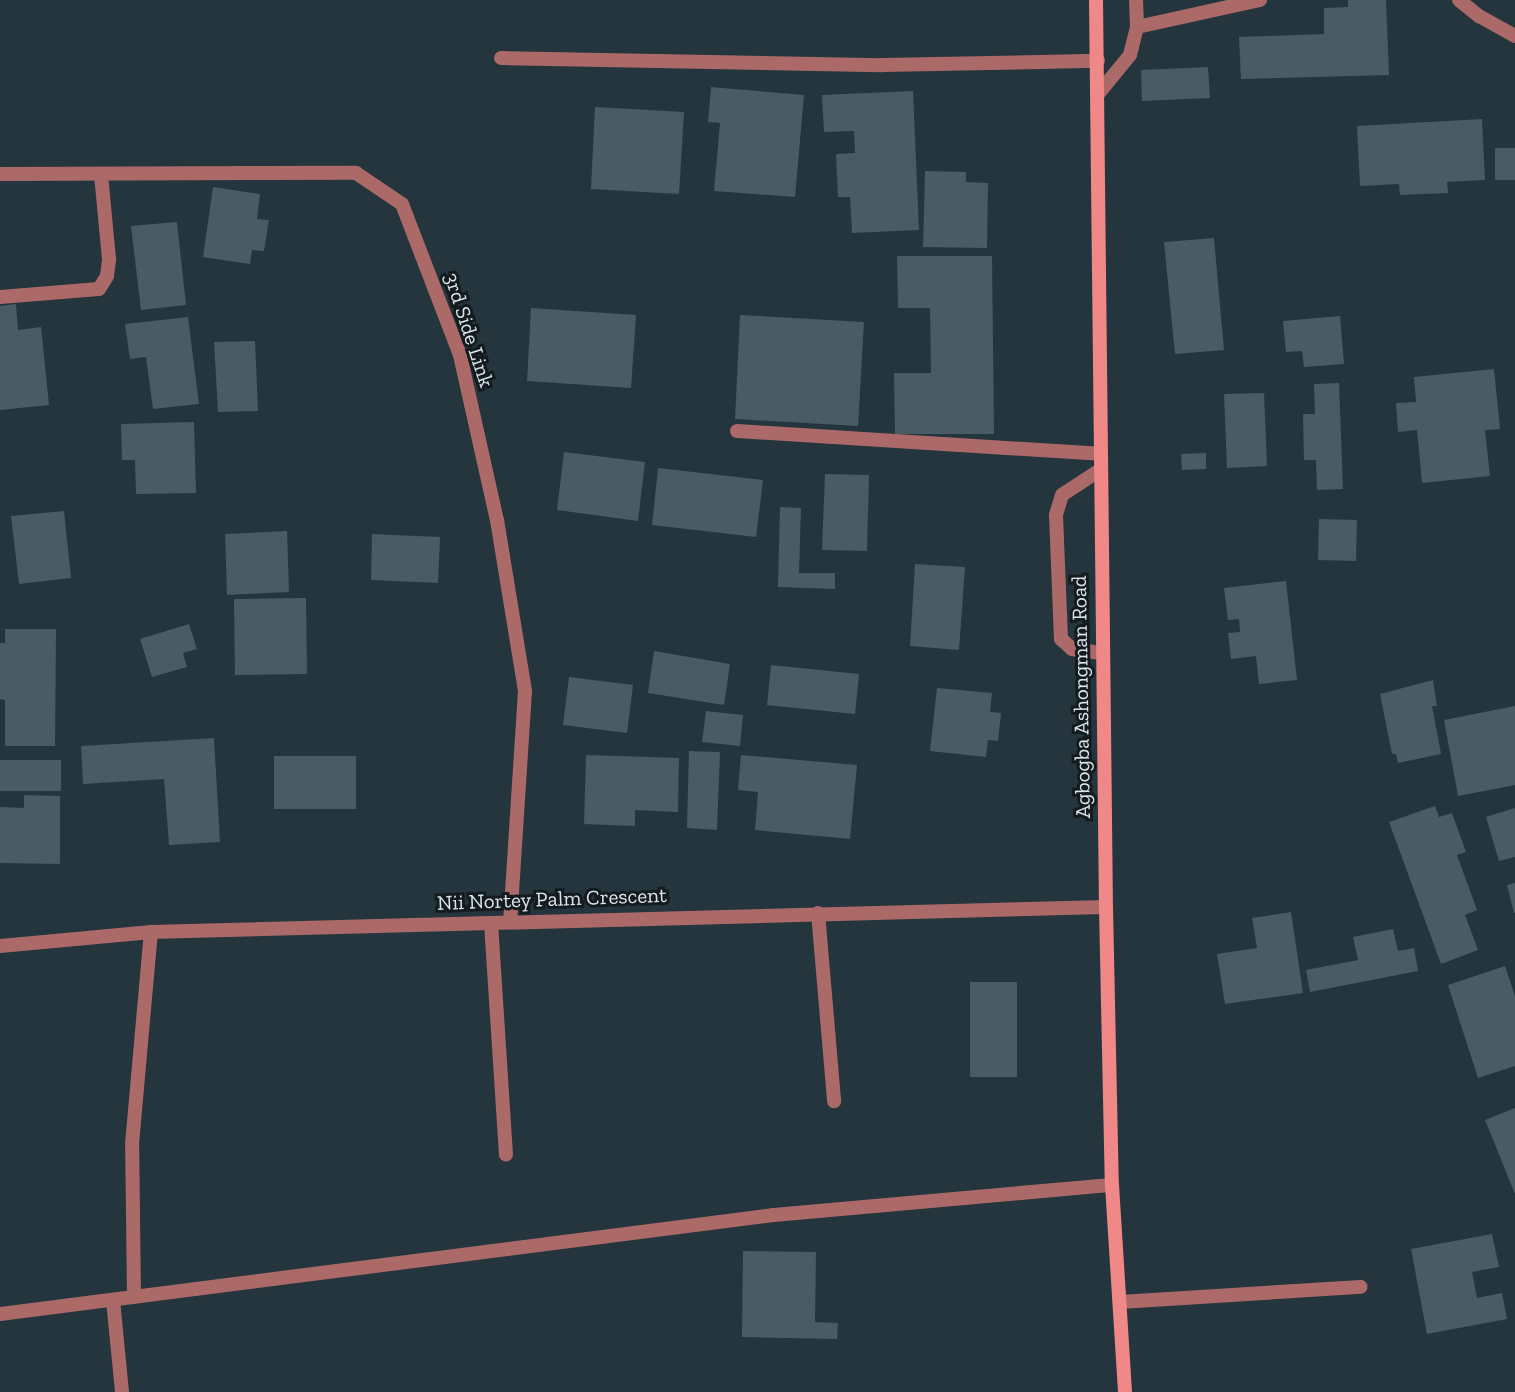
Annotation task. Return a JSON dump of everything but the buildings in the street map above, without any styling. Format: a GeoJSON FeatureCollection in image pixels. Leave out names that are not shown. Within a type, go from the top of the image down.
{"type":"FeatureCollection","features":[{"type":"Feature","properties":{"kind":"street","name":"Agbogba Ashongman Road"},"geometry":{"type":"LineString","coordinates":[[1096,0],[1105,907],[1112,1185],[1125,1392]]}},
{"type":"Feature","properties":{"kind":"street"},"geometry":{"type":"LineString","coordinates":[[1098,94],[1130,55],[1137,27],[1136,0]]}},
{"type":"Feature","properties":{"kind":"street"},"geometry":{"type":"LineString","coordinates":[[1137,27],[1260,0]]}},
{"type":"Feature","properties":{"kind":"street"},"geometry":{"type":"LineString","coordinates":[[1459,0],[1479,16],[1515,36]]}},
{"type":"Feature","properties":{"kind":"street"},"geometry":{"type":"LineString","coordinates":[[502,58],[883,65],[1098,61]]}},
{"type":"Feature","properties":{"kind":"street","name":"3rd Side Link"},"geometry":{"type":"LineString","coordinates":[[0,174],[356,173],[402,204],[460,355],[497,520],[525,691],[510,922]]}},
{"type":"Feature","properties":{"kind":"street"},"geometry":{"type":"LineString","coordinates":[[0,297],[99,289],[107,275],[109,259],[101,174]]}},
{"type":"Feature","properties":{"kind":"street"},"geometry":{"type":"LineString","coordinates":[[737,431],[1100,454]]}},
{"type":"Feature","properties":{"kind":"street"},"geometry":{"type":"LineString","coordinates":[[1100,470],[1062,495],[1056,515],[1061,639],[1072,649],[1101,653]]}},
{"type":"Feature","properties":{"kind":"street","name":"Nii Nortey Palm Crescent"},"geometry":{"type":"LineString","coordinates":[[0,946],[151,932],[1105,907]]}},
{"type":"Feature","properties":{"kind":"street"},"geometry":{"type":"LineString","coordinates":[[818,913],[834,1101]]}},
{"type":"Feature","properties":{"kind":"street"},"geometry":{"type":"LineString","coordinates":[[491,923],[506,1156]]}},
{"type":"Feature","properties":{"kind":"street"},"geometry":{"type":"LineString","coordinates":[[134,1297],[132,1143],[151,932]]}},
{"type":"Feature","properties":{"kind":"street"},"geometry":{"type":"LineString","coordinates":[[0,1314],[774,1215],[1112,1185]]}},
{"type":"Feature","properties":{"kind":"street"},"geometry":{"type":"LineString","coordinates":[[1120,1302],[1361,1287]]}},
{"type":"Feature","properties":{"kind":"street"},"geometry":{"type":"LineString","coordinates":[[113,1300],[122,1392]]}}]}
